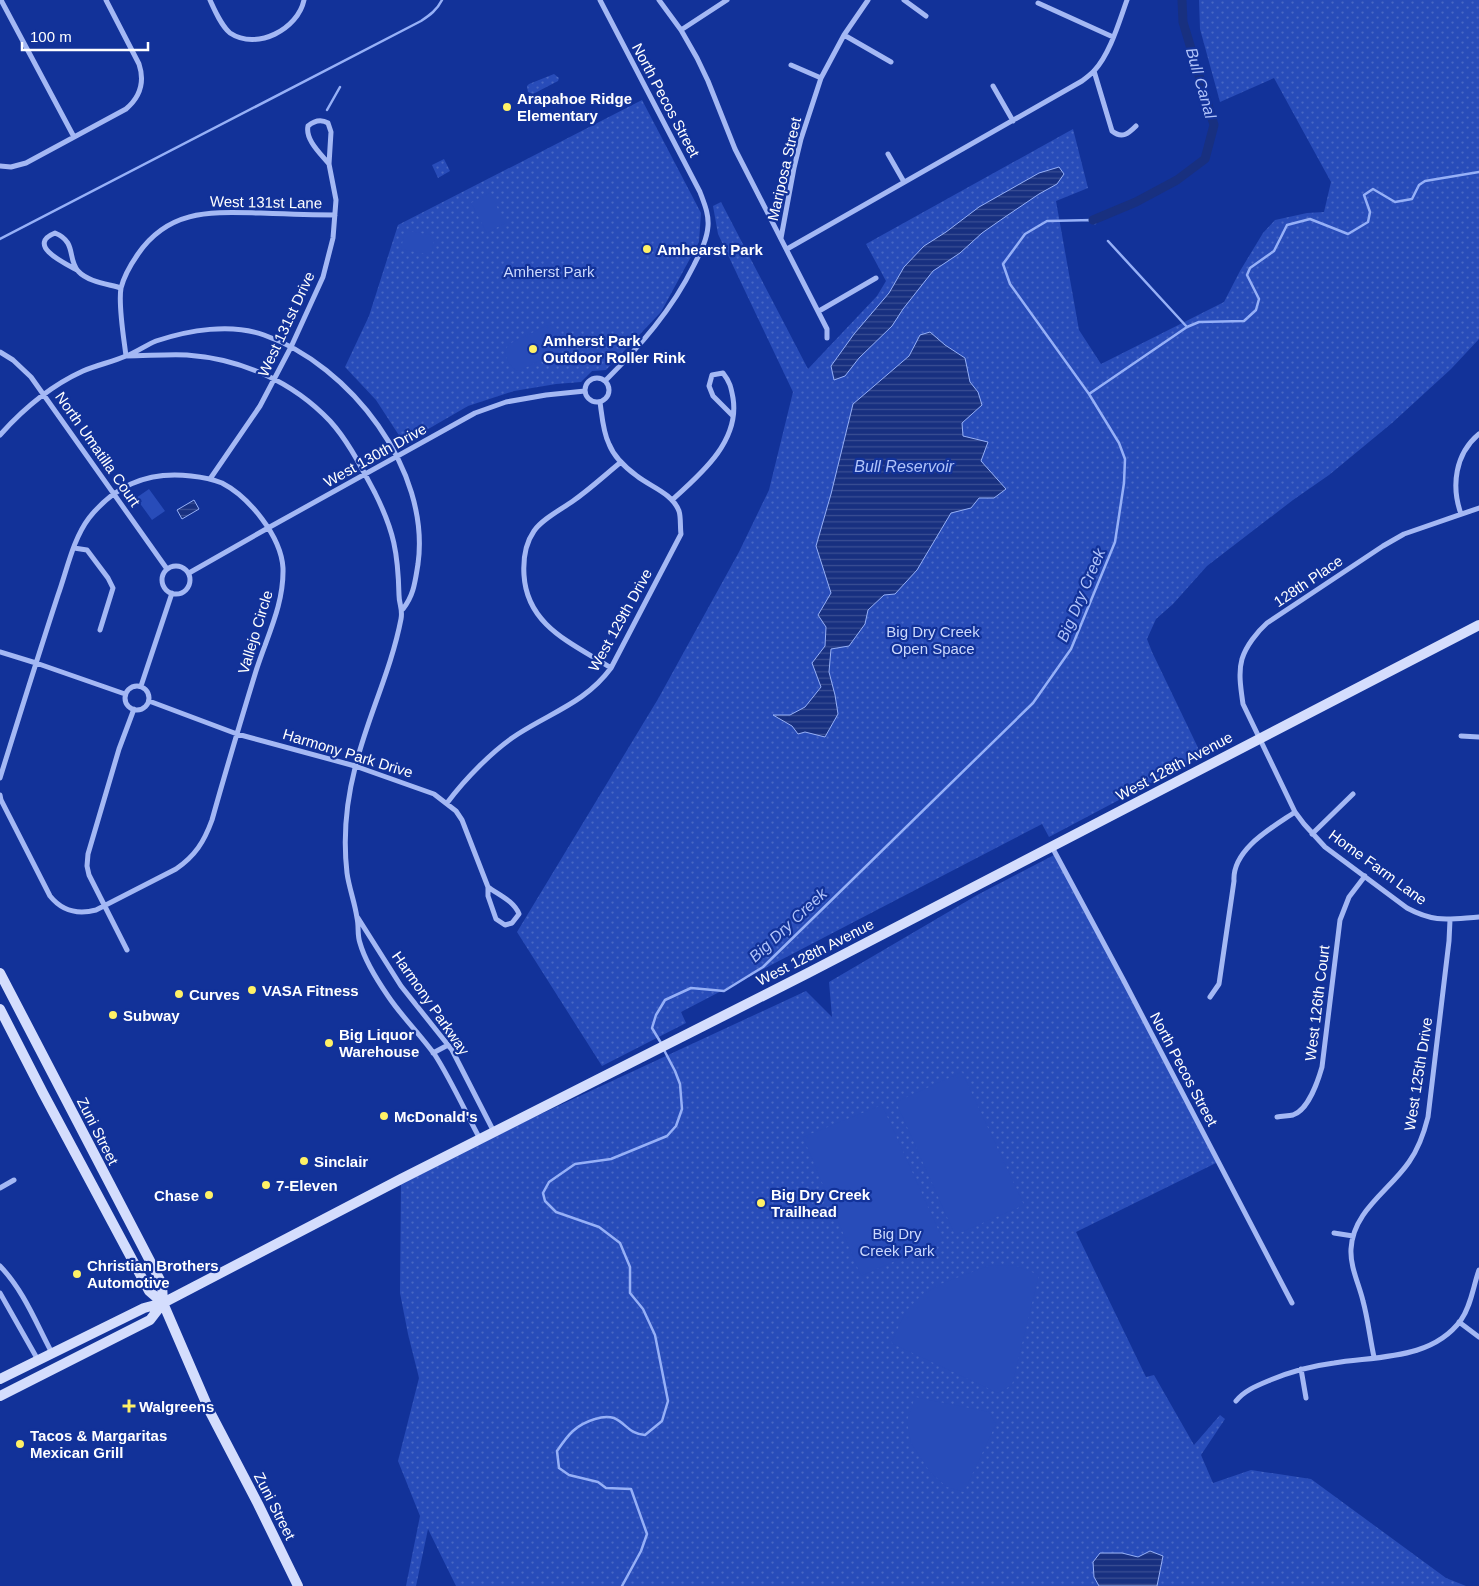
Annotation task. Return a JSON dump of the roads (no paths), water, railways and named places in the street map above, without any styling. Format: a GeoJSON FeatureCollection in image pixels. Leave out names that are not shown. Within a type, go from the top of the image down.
{"type":"FeatureCollection","features":[{"type":"Feature","properties":{"kind":"main road","name":"West 128th Avenue"},"geometry":{"type":"LineString","coordinates":[[163,1303],[480,1139],[808,973],[1479,625]]}},
{"type":"Feature","properties":{"kind":"main road","name":"Zuni Street"},"geometry":{"type":"LineString","coordinates":[[0,974],[162,1284],[163,1303],[210,1412],[298,1586]]}},
{"type":"Feature","properties":{"kind":"main road","name":"Zuni Street"},"geometry":{"type":"LineString","coordinates":[[0,1008],[43,1093],[149,1291],[163,1303]]}},
{"type":"Feature","properties":{"kind":"main road"},"geometry":{"type":"LineString","coordinates":[[0,1379],[144,1308],[163,1303]]}},
{"type":"Feature","properties":{"kind":"main road"},"geometry":{"type":"LineString","coordinates":[[0,1396],[150,1320],[163,1303]]}},
{"type":"Feature","properties":{"kind":"street"},"geometry":{"type":"LineString","coordinates":[[1,0],[74,137]]}},
{"type":"Feature","properties":{"kind":"street"},"geometry":{"type":"LineString","coordinates":[[0,166],[21,165],[126,109],[138,94],[141,88],[139,64],[106,0]]}},
{"type":"Feature","properties":{"kind":"street"},"geometry":{"type":"LineString","coordinates":[[210,0],[226,29],[236,36],[250,39],[258,39],[275,33],[293,22],[302,8],[304,0]]}},
{"type":"Feature","properties":{"kind":"street","name":"North Pecos Street"},"geometry":{"type":"LineString","coordinates":[[600,0],[695,182],[708,223],[703,246],[669,308],[650,332],[605,381]]}},
{"type":"Feature","properties":{"kind":"street"},"geometry":{"type":"LineString","coordinates":[[659,0],[681,30],[708,81],[735,149],[827,329],[827,338]]}},
{"type":"Feature","properties":{"kind":"street"},"geometry":{"type":"LineString","coordinates":[[681,30],[727,0]]}},
{"type":"Feature","properties":{"kind":"street","name":"Mariposa Street"},"geometry":{"type":"LineString","coordinates":[[781,238],[799,148],[821,78],[844,35],[868,0]]}},
{"type":"Feature","properties":{"kind":"street"},"geometry":{"type":"LineString","coordinates":[[904,0],[926,16]]}},
{"type":"Feature","properties":{"kind":"street"},"geometry":{"type":"LineString","coordinates":[[787,249],[1075,86],[1094,70],[1101,61],[1113,37],[1127,0]]}},
{"type":"Feature","properties":{"kind":"street"},"geometry":{"type":"LineString","coordinates":[[1038,3],[1113,37]]}},
{"type":"Feature","properties":{"kind":"street"},"geometry":{"type":"LineString","coordinates":[[844,35],[891,62]]}},
{"type":"Feature","properties":{"kind":"street"},"geometry":{"type":"LineString","coordinates":[[790,65],[821,78]]}},
{"type":"Feature","properties":{"kind":"street"},"geometry":{"type":"LineString","coordinates":[[1094,70],[1112,131],[1117,135],[1125,135],[1129,134],[1136,126]]}},
{"type":"Feature","properties":{"kind":"street"},"geometry":{"type":"LineString","coordinates":[[993,86],[1013,121]]}},
{"type":"Feature","properties":{"kind":"street","name":"West 131st Drive"},"geometry":{"type":"LineString","coordinates":[[210,479],[260,406],[291,348],[323,277],[333,238],[336,200],[329,164],[330,126],[325,121],[317,121],[308,126],[308,136],[329,164]]}},
{"type":"Feature","properties":{"kind":"street"},"geometry":{"type":"LineString","coordinates":[[888,154],[904,182]]}},
{"type":"Feature","properties":{"kind":"street","name":"West 131st Lane"},"geometry":{"type":"LineString","coordinates":[[126,356],[122,327],[121,288],[134,260],[148,242],[164,228],[198,214],[220,212],[335,215]]}},
{"type":"Feature","properties":{"kind":"street"},"geometry":{"type":"LineString","coordinates":[[77,270],[69,244],[63,236],[55,233],[48,236],[45,242],[49,254],[87,278],[121,288]]}},
{"type":"Feature","properties":{"kind":"street"},"geometry":{"type":"LineString","coordinates":[[818,311],[876,278]]}},
{"type":"Feature","properties":{"kind":"street","name":"Harmony Parkway"},"geometry":{"type":"LineString","coordinates":[[0,435],[20,413],[43,394],[83,371],[126,356],[154,342],[183,333],[219,329],[264,334],[312,360],[332,374],[366,409],[397,456],[408,481],[415,506],[419,534],[416,580],[410,600],[402,609]]}},
{"type":"Feature","properties":{"kind":"street","name":"North Umatilla Court"},"geometry":{"type":"LineString","coordinates":[[0,352],[13,360],[31,377],[166,569]]}},
{"type":"Feature","properties":{"kind":"street","name":"Harmony Parkway"},"geometry":{"type":"LineString","coordinates":[[126,356],[186,355],[220,360],[251,368],[275,379],[306,398],[330,422],[350,448],[386,515],[399,568],[399,599],[402,609],[399,630],[355,766],[348,803],[345,836],[348,876],[357,917],[359,940],[376,977],[392,1003],[433,1053],[480,1139]]}},
{"type":"Feature","properties":{"kind":"street"},"geometry":{"type":"LineString","coordinates":[[600,402],[602,422],[609,445],[621,462],[637,476],[662,491],[672,500],[701,474],[726,441],[733,416],[734,406],[730,382],[723,373],[712,375],[708,386],[713,396],[733,416]]}},
{"type":"Feature","properties":{"kind":"street"},"geometry":{"type":"LineString","coordinates":[[594,378],[605,381],[610,391],[606,398],[600,402],[590,400],[585,391],[587,383],[594,378]]}},
{"type":"Feature","properties":{"kind":"street","name":"West 130th Drive"},"geometry":{"type":"LineString","coordinates":[[189,573],[474,413],[506,402],[546,394],[585,391]]}},
{"type":"Feature","properties":{"kind":"street"},"geometry":{"type":"LineString","coordinates":[[1461,514],[1456,502],[1457,468],[1463,454],[1479,434]]}},
{"type":"Feature","properties":{"kind":"street"},"geometry":{"type":"LineString","coordinates":[[610,668],[553,631],[540,619],[530,603],[525,585],[523,566],[526,548],[535,530],[621,462]]}},
{"type":"Feature","properties":{"kind":"street","name":"Vallejo Circle"},"geometry":{"type":"LineString","coordinates":[[0,778],[74,548],[89,519],[114,493],[143,479],[167,474],[210,479],[223,484],[244,499],[260,517],[276,541],[281,555],[282,589],[278,609],[237,734],[210,826],[206,837],[196,853],[176,869],[96,910],[85,913],[73,912],[64,909],[50,896],[8,814],[0,794]]}},
{"type":"Feature","properties":{"kind":"street","name":"West 129th Drive"},"geometry":{"type":"LineString","coordinates":[[447,803],[494,752],[524,730],[583,696],[596,686],[610,668],[681,534],[680,511],[672,500]]}},
{"type":"Feature","properties":{"kind":"street","name":"128th Place"},"geometry":{"type":"LineString","coordinates":[[1259,739],[1243,704],[1240,686],[1242,659],[1256,634],[1281,613],[1404,534],[1479,508]]}},
{"type":"Feature","properties":{"kind":"street"},"geometry":{"type":"LineString","coordinates":[[74,548],[87,550],[108,578],[113,588],[100,630]]}},
{"type":"Feature","properties":{"kind":"street"},"geometry":{"type":"LineString","coordinates":[[172,566],[184,568],[189,573],[190,584],[183,592],[172,593],[162,583],[166,569],[172,566]]}},
{"type":"Feature","properties":{"kind":"street"},"geometry":{"type":"LineString","coordinates":[[141,686],[172,593]]}},
{"type":"Feature","properties":{"kind":"street"},"geometry":{"type":"LineString","coordinates":[[0,652],[125,694]]}},
{"type":"Feature","properties":{"kind":"street"},"geometry":{"type":"LineString","coordinates":[[135,685],[141,686],[146,688],[149,702],[144,708],[139,710],[129,706],[126,702],[125,694],[135,685]]}},
{"type":"Feature","properties":{"kind":"street","name":"Harmony Park Drive"},"geometry":{"type":"LineString","coordinates":[[149,702],[237,734],[355,766],[434,794],[447,803],[462,820],[488,887],[488,896],[496,919],[505,925],[512,923],[519,914],[517,908],[488,887]]}},
{"type":"Feature","properties":{"kind":"street"},"geometry":{"type":"LineString","coordinates":[[128,950],[104,906],[89,875],[87,866],[88,854],[119,749],[134,709]]}},
{"type":"Feature","properties":{"kind":"street"},"geometry":{"type":"LineString","coordinates":[[1462,736],[1479,737]]}},
{"type":"Feature","properties":{"kind":"street","name":"Home Farm Lane"},"geometry":{"type":"LineString","coordinates":[[1259,739],[1295,812],[1325,847],[1407,908],[1420,914],[1434,919],[1450,920],[1479,917]]}},
{"type":"Feature","properties":{"kind":"street"},"geometry":{"type":"LineString","coordinates":[[1312,834],[1352,794]]}},
{"type":"Feature","properties":{"kind":"street"},"geometry":{"type":"LineString","coordinates":[[1210,997],[1219,984],[1236,867],[1242,855],[1251,844],[1295,812]]}},
{"type":"Feature","properties":{"kind":"street","name":"North Pecos Street"},"geometry":{"type":"LineString","coordinates":[[1052,847],[1292,1303]]}},
{"type":"Feature","properties":{"kind":"street","name":"West 126th Court"},"geometry":{"type":"LineString","coordinates":[[1276,1117],[1293,1115],[1299,1111],[1318,1082],[1322,1067],[1340,920],[1349,897],[1365,876]]}},
{"type":"Feature","properties":{"kind":"street","name":"Harmony Parkway"},"geometry":{"type":"LineString","coordinates":[[357,917],[401,986],[448,1045],[494,1132]]}},
{"type":"Feature","properties":{"kind":"street","name":"West 125th Drive"},"geometry":{"type":"LineString","coordinates":[[1374,1357],[1363,1300],[1351,1262],[1350,1251],[1353,1236],[1363,1214],[1412,1158],[1424,1131],[1428,1117],[1450,920]]}},
{"type":"Feature","properties":{"kind":"street"},"geometry":{"type":"LineString","coordinates":[[433,1053],[448,1045]]}},
{"type":"Feature","properties":{"kind":"street"},"geometry":{"type":"LineString","coordinates":[[0,1188],[14,1180]]}},
{"type":"Feature","properties":{"kind":"street"},"geometry":{"type":"LineString","coordinates":[[1334,1233],[1353,1236]]}},
{"type":"Feature","properties":{"kind":"street"},"geometry":{"type":"LineString","coordinates":[[0,1266],[22,1293],[52,1353]]}},
{"type":"Feature","properties":{"kind":"street"},"geometry":{"type":"LineString","coordinates":[[1236,1401],[1241,1395],[1254,1387],[1280,1376],[1301,1370],[1332,1363],[1404,1354],[1429,1346],[1443,1338],[1459,1322],[1467,1310],[1479,1270]]}},
{"type":"Feature","properties":{"kind":"street"},"geometry":{"type":"LineString","coordinates":[[0,1293],[38,1360]]}},
{"type":"Feature","properties":{"kind":"street"},"geometry":{"type":"LineString","coordinates":[[1459,1322],[1479,1337]]}},
{"type":"Feature","properties":{"kind":"street"},"geometry":{"type":"LineString","coordinates":[[1301,1370],[1306,1398]]}},
{"type":"Feature","properties":{"kind":"water"},"geometry":{"type":"Polygon","coordinates":[[[1059,167],[1064,174],[1057,184],[982,233],[960,253],[933,271],[892,326],[859,358],[845,376],[834,380],[831,366],[854,334],[889,293],[904,267],[924,246],[979,207],[1039,173],[1059,167]]]}},
{"type":"Feature","properties":{"kind":"water","name":"Bull Reservoir"},"geometry":{"type":"Polygon","coordinates":[[[930,332],[965,358],[970,382],[978,392],[982,405],[962,423],[963,436],[988,442],[981,461],[1006,489],[994,498],[979,498],[971,508],[951,513],[917,570],[895,594],[884,595],[868,610],[865,624],[849,646],[831,649],[829,672],[838,714],[825,737],[805,732],[798,734],[792,726],[773,715],[790,715],[805,707],[821,687],[812,663],[825,646],[826,627],[818,615],[831,593],[816,546],[853,404],[909,356],[920,335],[930,332]]]}},
{"type":"Feature","properties":{"kind":"water"},"geometry":{"type":"Polygon","coordinates":[[[194,500],[199,509],[182,519],[177,510],[194,500]]]}},
{"type":"Feature","properties":{"kind":"water"},"geometry":{"type":"Polygon","coordinates":[[[1150,1551],[1163,1556],[1157,1586],[1099,1586],[1094,1577],[1093,1562],[1100,1553],[1122,1553],[1138,1557],[1150,1551]]]}},
{"type":"Feature","properties":{"kind":"waterway"},"geometry":{"type":"LineString","coordinates":[[0,239],[421,21],[433,12],[442,0]]}},
{"type":"Feature","properties":{"kind":"waterway","name":"Bull Canal"},"geometry":{"type":"LineString","coordinates":[[1093,220],[1136,202],[1177,180],[1205,159],[1214,125],[1183,22],[1182,0]]}},
{"type":"Feature","properties":{"kind":"waterway"},"geometry":{"type":"LineString","coordinates":[[327,110],[340,87]]}},
{"type":"Feature","properties":{"kind":"waterway","name":"Big Dry Creek"},"geometry":{"type":"LineString","coordinates":[[1108,241],[1187,327],[1199,322],[1244,321],[1256,310],[1259,299],[1247,275],[1250,268],[1274,251],[1287,225],[1310,219],[1348,234],[1368,222],[1370,212],[1364,195],[1373,189],[1395,202],[1412,199],[1419,185],[1425,181],[1479,172]]}},
{"type":"Feature","properties":{"kind":"waterway","name":"Big Dry Creek"},"geometry":{"type":"LineString","coordinates":[[661,1043],[652,1028],[656,1015],[665,1000],[691,988],[724,991],[763,967],[1033,703],[1071,649],[1115,542],[1124,483],[1125,459],[1119,443],[1089,394],[1010,284],[1003,264],[1025,234],[1047,221],[1093,220],[1095,223]]}},
{"type":"Feature","properties":{"kind":"waterway","name":"Big Dry Creek"},"geometry":{"type":"LineString","coordinates":[[1089,394],[1187,327]]}},
{"type":"Feature","properties":{"kind":"waterway","name":"Big Dry Creek"},"geometry":{"type":"LineString","coordinates":[[622,1586],[641,1551],[647,1534],[631,1489],[606,1488],[598,1482],[569,1475],[559,1468],[557,1451],[577,1428],[597,1418],[614,1418],[635,1433],[645,1435],[662,1421],[668,1401],[655,1335],[643,1309],[630,1293],[630,1267],[620,1243],[599,1227],[556,1212],[545,1201],[543,1193],[549,1182],[575,1164],[611,1159],[667,1136],[676,1126],[682,1109],[680,1084],[663,1048]]}},
{"type":"Feature","properties":{"kind":"place","name":"Arapahoe Ridge Elementary"},"geometry":{"type":"Point","coordinates":[507,107]}},
{"type":"Feature","properties":{"kind":"place","name":"Amhearst Park"},"geometry":{"type":"Point","coordinates":[647,249]}},
{"type":"Feature","properties":{"kind":"place","name":"Amherst Park Outdoor Roller Rink"},"geometry":{"type":"Point","coordinates":[533,349]}},
{"type":"Feature","properties":{"kind":"place","name":"VASA Fitness"},"geometry":{"type":"Point","coordinates":[252,990]}},
{"type":"Feature","properties":{"kind":"place","name":"Curves"},"geometry":{"type":"Point","coordinates":[179,994]}},
{"type":"Feature","properties":{"kind":"place","name":"Subway"},"geometry":{"type":"Point","coordinates":[113,1015]}},
{"type":"Feature","properties":{"kind":"place","name":"Big Liquor Warehouse"},"geometry":{"type":"Point","coordinates":[329,1043]}},
{"type":"Feature","properties":{"kind":"place","name":"McDonald's"},"geometry":{"type":"Point","coordinates":[384,1116]}},
{"type":"Feature","properties":{"kind":"place","name":"Sinclair"},"geometry":{"type":"Point","coordinates":[304,1161]}},
{"type":"Feature","properties":{"kind":"place","name":"7-Eleven"},"geometry":{"type":"Point","coordinates":[266,1185]}},
{"type":"Feature","properties":{"kind":"place","name":"Chase"},"geometry":{"type":"Point","coordinates":[209,1195]}},
{"type":"Feature","properties":{"kind":"place","name":"Big Dry Creek Trailhead"},"geometry":{"type":"Point","coordinates":[761,1203]}},
{"type":"Feature","properties":{"kind":"place","name":"Christian Brothers Automotive"},"geometry":{"type":"Point","coordinates":[77,1274]}},
{"type":"Feature","properties":{"kind":"place","name":"Walgreens"},"geometry":{"type":"Point","coordinates":[129,1406]}},
{"type":"Feature","properties":{"kind":"place","name":"Tacos & Margaritas Mexican Grill"},"geometry":{"type":"Point","coordinates":[20,1444]}},
{"type":"Feature","properties":{"kind":"park label","name":"Amherst Park"},"geometry":{"type":"Point","coordinates":[549,271]}},
{"type":"Feature","properties":{"kind":"park label","name":"Big Dry Creek Open Space"},"geometry":{"type":"Point","coordinates":[933,640]}},
{"type":"Feature","properties":{"kind":"park label","name":"Big Dry Creek Park"},"geometry":{"type":"Point","coordinates":[897,1242]}}]}
